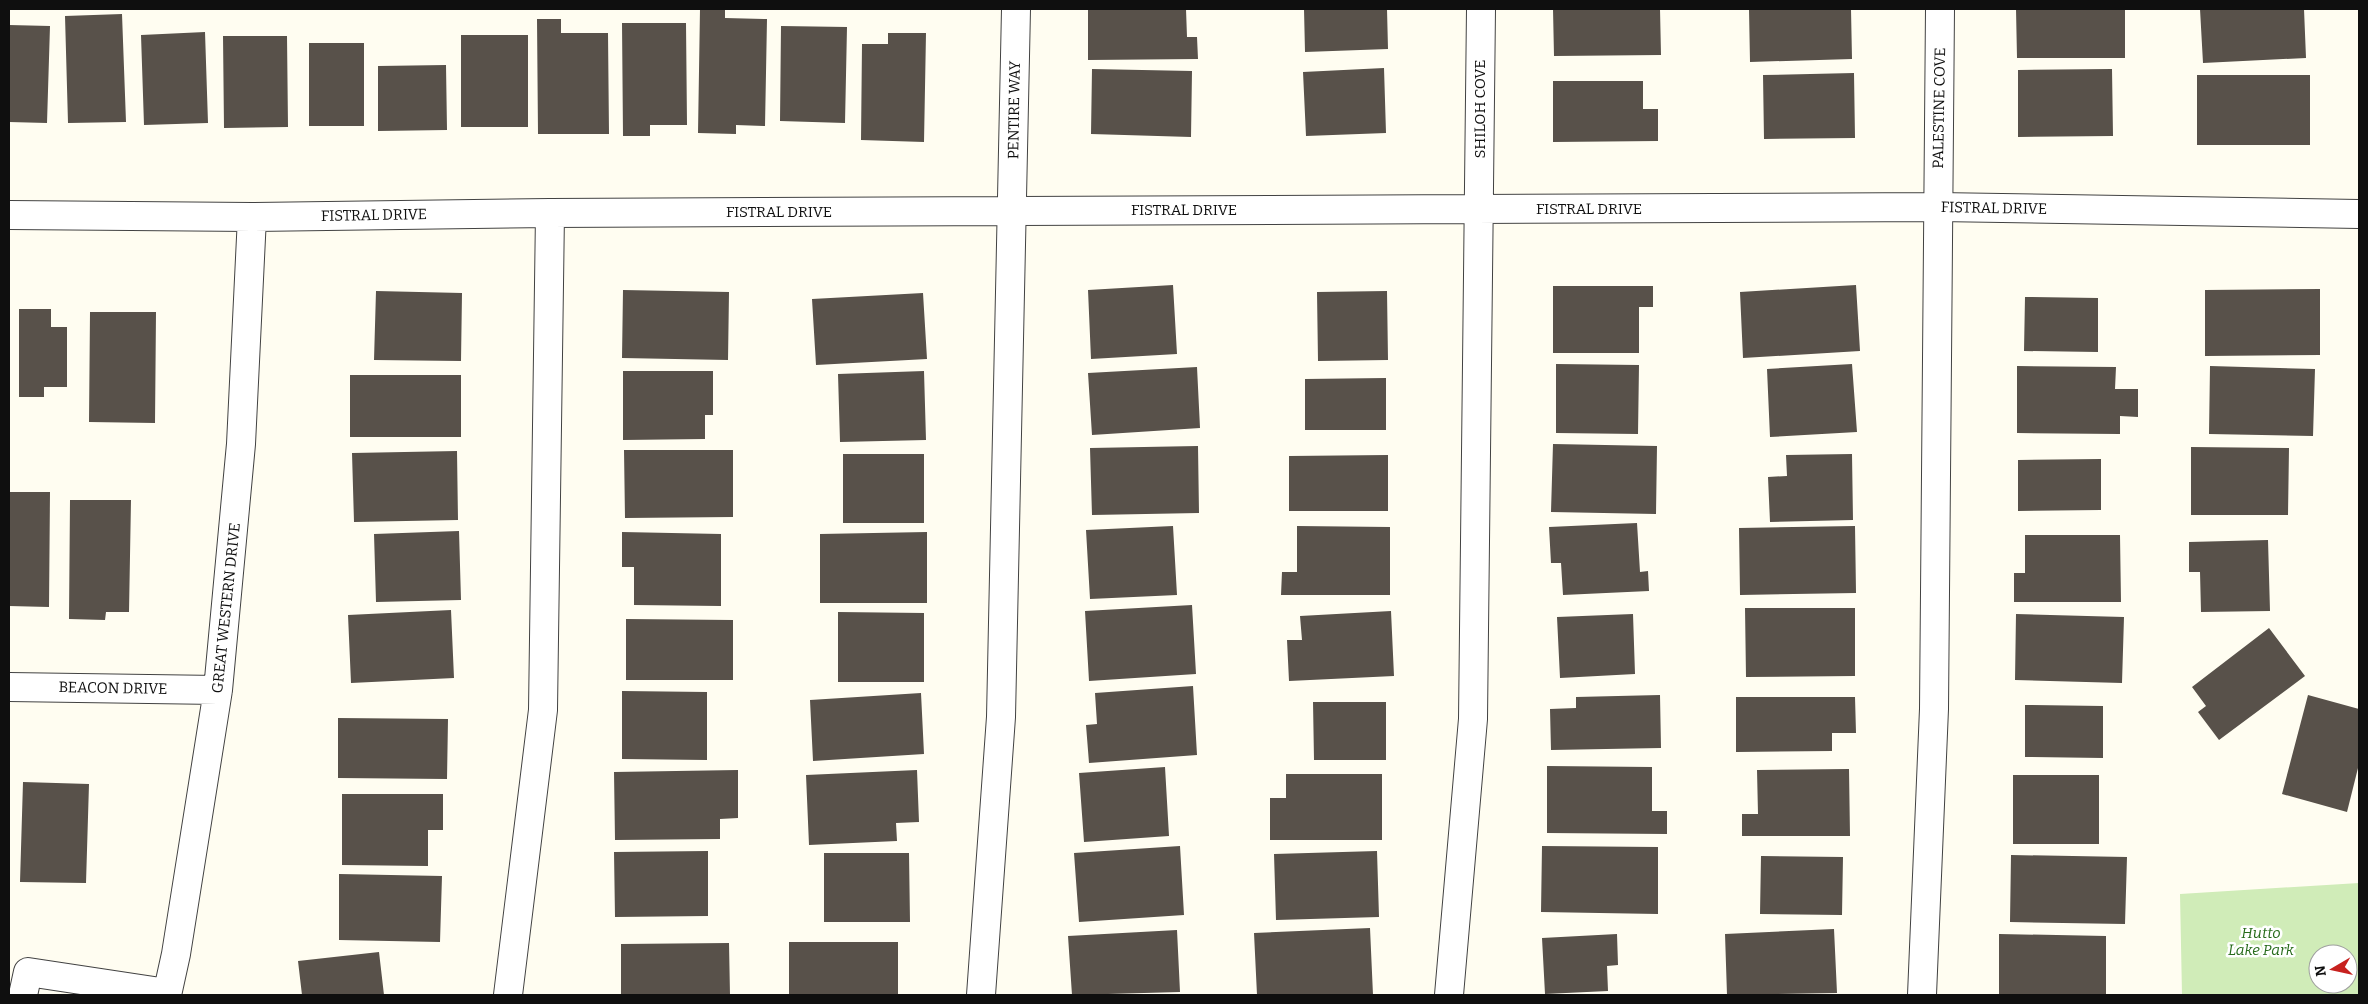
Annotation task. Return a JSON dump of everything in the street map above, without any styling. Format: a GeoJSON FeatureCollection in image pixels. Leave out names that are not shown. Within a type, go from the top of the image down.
{"type":"FeatureCollection","features":[{"type":"Feature","properties":{"kind":"street","name":"PENTIRE WAY"},"geometry":{"type":"LineString","coordinates":[[981,995],[1001,716],[1016,9]]}},
{"type":"Feature","properties":{"kind":"street","name":"SHILOH COVE"},"geometry":{"type":"LineString","coordinates":[[1449,995],[1472,719],[1481,9]]}},
{"type":"Feature","properties":{"kind":"street","name":"PALESTINE COVE"},"geometry":{"type":"LineString","coordinates":[[1922,995],[1934,709],[1940,9]]}},
{"type":"Feature","properties":{"kind":"street","name":"FISTRAL DRIVE"},"geometry":{"type":"LineString","coordinates":[[9,215],[252,217],[550,213],[1938,207],[2359,214]]}},
{"type":"Feature","properties":{"kind":"street"},"geometry":{"type":"LineString","coordinates":[[508,995],[543,710],[550,213]]}},
{"type":"Feature","properties":{"kind":"street","name":"GREAT WESTERN DRIVE"},"geometry":{"type":"LineString","coordinates":[[167,994],[176,954],[218,690],[241,444],[252,217]]}},
{"type":"Feature","properties":{"kind":"street","name":"BEACON DRIVE"},"geometry":{"type":"LineString","coordinates":[[9,687],[218,690]]}},
{"type":"Feature","properties":{"kind":"street"},"geometry":{"type":"LineString","coordinates":[[23,995],[28,972],[167,994]]}},
{"type":"Feature","properties":{"kind":"green space","name":"Hutto Lake Park"},"geometry":{"type":"Polygon","coordinates":[[[2359,883],[2359,995],[2182,995],[2180,894],[2359,883]]]}},
{"type":"Feature","properties":{"kind":"building"},"geometry":{"type":"Polygon","coordinates":[[[700,9],[725,9],[725,18],[767,19],[765,126],[736,125],[736,134],[698,133],[700,9]]]}},
{"type":"Feature","properties":{"kind":"building"},"geometry":{"type":"Polygon","coordinates":[[[1088,9],[1186,9],[1187,37],[1197,37],[1198,59],[1088,60],[1088,9]]]}},
{"type":"Feature","properties":{"kind":"building"},"geometry":{"type":"Polygon","coordinates":[[[1304,9],[1387,9],[1388,49],[1305,52],[1304,9]]]}},
{"type":"Feature","properties":{"kind":"building"},"geometry":{"type":"Polygon","coordinates":[[[1553,9],[1660,9],[1661,55],[1554,56],[1553,9]]]}},
{"type":"Feature","properties":{"kind":"building"},"geometry":{"type":"Polygon","coordinates":[[[1749,9],[1851,9],[1852,59],[1750,62],[1749,9]]]}},
{"type":"Feature","properties":{"kind":"building"},"geometry":{"type":"Polygon","coordinates":[[[2016,9],[2125,9],[2125,58],[2017,58],[2016,9]]]}},
{"type":"Feature","properties":{"kind":"building"},"geometry":{"type":"Polygon","coordinates":[[[2200,9],[2304,9],[2306,58],[2203,63],[2200,9]]]}},
{"type":"Feature","properties":{"kind":"building"},"geometry":{"type":"Polygon","coordinates":[[[122,14],[126,122],[68,123],[65,16],[122,14]]]}},
{"type":"Feature","properties":{"kind":"building"},"geometry":{"type":"Polygon","coordinates":[[[537,19],[561,19],[561,33],[608,33],[609,134],[538,134],[537,19]]]}},
{"type":"Feature","properties":{"kind":"building"},"geometry":{"type":"Polygon","coordinates":[[[622,23],[686,23],[687,125],[650,125],[650,136],[623,136],[622,23]]]}},
{"type":"Feature","properties":{"kind":"building"},"geometry":{"type":"Polygon","coordinates":[[[9,25],[50,26],[47,123],[9,122],[9,25]]]}},
{"type":"Feature","properties":{"kind":"building"},"geometry":{"type":"Polygon","coordinates":[[[781,26],[847,27],[845,123],[780,121],[781,26]]]}},
{"type":"Feature","properties":{"kind":"building"},"geometry":{"type":"Polygon","coordinates":[[[205,32],[208,123],[144,125],[141,35],[205,32]]]}},
{"type":"Feature","properties":{"kind":"building"},"geometry":{"type":"Polygon","coordinates":[[[888,33],[926,33],[924,142],[861,140],[862,44],[888,44],[888,33]]]}},
{"type":"Feature","properties":{"kind":"building"},"geometry":{"type":"Polygon","coordinates":[[[461,35],[528,35],[528,127],[461,127],[461,35]]]}},
{"type":"Feature","properties":{"kind":"building"},"geometry":{"type":"Polygon","coordinates":[[[223,36],[287,36],[288,127],[224,128],[223,36]]]}},
{"type":"Feature","properties":{"kind":"building"},"geometry":{"type":"Polygon","coordinates":[[[309,43],[364,43],[364,126],[309,126],[309,43]]]}},
{"type":"Feature","properties":{"kind":"building"},"geometry":{"type":"Polygon","coordinates":[[[446,65],[447,130],[378,131],[378,66],[446,65]]]}},
{"type":"Feature","properties":{"kind":"building"},"geometry":{"type":"Polygon","coordinates":[[[1384,68],[1386,133],[1306,136],[1303,72],[1384,68]]]}},
{"type":"Feature","properties":{"kind":"building"},"geometry":{"type":"Polygon","coordinates":[[[1092,69],[1192,71],[1191,137],[1091,134],[1092,69]]]}},
{"type":"Feature","properties":{"kind":"building"},"geometry":{"type":"Polygon","coordinates":[[[2112,69],[2113,136],[2018,137],[2018,70],[2112,69]]]}},
{"type":"Feature","properties":{"kind":"building"},"geometry":{"type":"Polygon","coordinates":[[[1854,73],[1855,138],[1764,139],[1763,75],[1854,73]]]}},
{"type":"Feature","properties":{"kind":"building"},"geometry":{"type":"Polygon","coordinates":[[[2197,75],[2310,75],[2310,145],[2197,145],[2197,75]]]}},
{"type":"Feature","properties":{"kind":"building"},"geometry":{"type":"Polygon","coordinates":[[[1553,81],[1643,81],[1643,109],[1658,109],[1658,141],[1553,142],[1553,81]]]}},
{"type":"Feature","properties":{"kind":"building"},"geometry":{"type":"Polygon","coordinates":[[[1173,285],[1177,354],[1091,359],[1088,290],[1173,285]]]}},
{"type":"Feature","properties":{"kind":"building"},"geometry":{"type":"Polygon","coordinates":[[[1856,285],[1860,351],[1743,358],[1740,292],[1856,285]]]}},
{"type":"Feature","properties":{"kind":"building"},"geometry":{"type":"Polygon","coordinates":[[[1553,286],[1653,286],[1653,307],[1639,307],[1639,353],[1553,353],[1553,286]]]}},
{"type":"Feature","properties":{"kind":"building"},"geometry":{"type":"Polygon","coordinates":[[[2320,289],[2320,355],[2205,356],[2205,290],[2320,289]]]}},
{"type":"Feature","properties":{"kind":"building"},"geometry":{"type":"Polygon","coordinates":[[[623,290],[729,292],[728,360],[622,358],[623,290]]]}},
{"type":"Feature","properties":{"kind":"building"},"geometry":{"type":"Polygon","coordinates":[[[376,291],[462,293],[461,361],[374,360],[376,291]]]}},
{"type":"Feature","properties":{"kind":"building"},"geometry":{"type":"Polygon","coordinates":[[[1387,291],[1388,360],[1318,361],[1317,292],[1387,291]]]}},
{"type":"Feature","properties":{"kind":"building"},"geometry":{"type":"Polygon","coordinates":[[[923,293],[927,359],[816,365],[812,299],[923,293]]]}},
{"type":"Feature","properties":{"kind":"building"},"geometry":{"type":"Polygon","coordinates":[[[2025,297],[2098,298],[2098,352],[2024,351],[2025,297]]]}},
{"type":"Feature","properties":{"kind":"building"},"geometry":{"type":"Polygon","coordinates":[[[19,309],[51,309],[51,327],[67,327],[67,387],[44,387],[44,397],[19,397],[19,309]]]}},
{"type":"Feature","properties":{"kind":"building"},"geometry":{"type":"Polygon","coordinates":[[[90,312],[156,312],[155,423],[89,422],[90,312]]]}},
{"type":"Feature","properties":{"kind":"building"},"geometry":{"type":"Polygon","coordinates":[[[1556,364],[1639,365],[1638,434],[1556,433],[1556,364]]]}},
{"type":"Feature","properties":{"kind":"building"},"geometry":{"type":"Polygon","coordinates":[[[1852,364],[1857,432],[1770,437],[1767,369],[1852,364]]]}},
{"type":"Feature","properties":{"kind":"building"},"geometry":{"type":"Polygon","coordinates":[[[2017,366],[2116,367],[2115,389],[2138,389],[2138,417],[2120,416],[2120,434],[2017,433],[2017,366]]]}},
{"type":"Feature","properties":{"kind":"building"},"geometry":{"type":"Polygon","coordinates":[[[2210,366],[2315,369],[2313,436],[2209,434],[2210,366]]]}},
{"type":"Feature","properties":{"kind":"building"},"geometry":{"type":"Polygon","coordinates":[[[1197,367],[1200,428],[1092,435],[1088,373],[1197,367]]]}},
{"type":"Feature","properties":{"kind":"building"},"geometry":{"type":"Polygon","coordinates":[[[623,371],[713,371],[713,415],[705,415],[705,439],[623,440],[623,371]]]}},
{"type":"Feature","properties":{"kind":"building"},"geometry":{"type":"Polygon","coordinates":[[[924,371],[926,440],[840,442],[838,374],[924,371]]]}},
{"type":"Feature","properties":{"kind":"building"},"geometry":{"type":"Polygon","coordinates":[[[350,375],[461,375],[461,437],[350,437],[350,375]]]}},
{"type":"Feature","properties":{"kind":"building"},"geometry":{"type":"Polygon","coordinates":[[[1386,378],[1386,430],[1305,430],[1305,379],[1386,378]]]}},
{"type":"Feature","properties":{"kind":"building"},"geometry":{"type":"Polygon","coordinates":[[[1553,444],[1657,446],[1656,514],[1551,512],[1553,444]]]}},
{"type":"Feature","properties":{"kind":"building"},"geometry":{"type":"Polygon","coordinates":[[[1198,446],[1199,513],[1092,515],[1090,448],[1198,446]]]}},
{"type":"Feature","properties":{"kind":"building"},"geometry":{"type":"Polygon","coordinates":[[[2191,447],[2289,448],[2288,515],[2191,515],[2191,447]]]}},
{"type":"Feature","properties":{"kind":"building"},"geometry":{"type":"Polygon","coordinates":[[[624,450],[733,450],[733,517],[625,518],[624,450]]]}},
{"type":"Feature","properties":{"kind":"building"},"geometry":{"type":"Polygon","coordinates":[[[457,451],[458,520],[354,522],[352,453],[457,451]]]}},
{"type":"Feature","properties":{"kind":"building"},"geometry":{"type":"Polygon","coordinates":[[[843,454],[924,454],[924,523],[843,523],[843,454]]]}},
{"type":"Feature","properties":{"kind":"building"},"geometry":{"type":"Polygon","coordinates":[[[1852,454],[1853,520],[1770,522],[1768,477],[1787,476],[1786,455],[1852,454]]]}},
{"type":"Feature","properties":{"kind":"building"},"geometry":{"type":"Polygon","coordinates":[[[1388,455],[1388,511],[1289,511],[1289,456],[1388,455]]]}},
{"type":"Feature","properties":{"kind":"building"},"geometry":{"type":"Polygon","coordinates":[[[2101,459],[2101,510],[2018,511],[2018,460],[2101,459]]]}},
{"type":"Feature","properties":{"kind":"building"},"geometry":{"type":"Polygon","coordinates":[[[9,492],[50,492],[49,607],[9,606],[9,492]]]}},
{"type":"Feature","properties":{"kind":"building"},"geometry":{"type":"Polygon","coordinates":[[[70,500],[131,500],[129,612],[106,612],[105,620],[69,619],[70,500]]]}},
{"type":"Feature","properties":{"kind":"building"},"geometry":{"type":"Polygon","coordinates":[[[1637,523],[1640,572],[1648,571],[1649,591],[1563,595],[1561,563],[1551,563],[1549,527],[1637,523]]]}},
{"type":"Feature","properties":{"kind":"building"},"geometry":{"type":"Polygon","coordinates":[[[1173,526],[1177,595],[1090,599],[1086,530],[1173,526]]]}},
{"type":"Feature","properties":{"kind":"building"},"geometry":{"type":"Polygon","coordinates":[[[1297,526],[1390,527],[1390,595],[1281,595],[1282,572],[1297,572],[1297,526]]]}},
{"type":"Feature","properties":{"kind":"building"},"geometry":{"type":"Polygon","coordinates":[[[1855,526],[1856,593],[1740,595],[1739,528],[1855,526]]]}},
{"type":"Feature","properties":{"kind":"building"},"geometry":{"type":"Polygon","coordinates":[[[459,531],[461,600],[376,602],[374,534],[459,531]]]}},
{"type":"Feature","properties":{"kind":"building"},"geometry":{"type":"Polygon","coordinates":[[[622,532],[721,534],[721,606],[634,605],[634,567],[622,567],[622,532]]]}},
{"type":"Feature","properties":{"kind":"building"},"geometry":{"type":"Polygon","coordinates":[[[927,532],[927,603],[820,603],[820,534],[927,532]]]}},
{"type":"Feature","properties":{"kind":"building"},"geometry":{"type":"Polygon","coordinates":[[[2025,535],[2120,535],[2121,602],[2014,602],[2014,573],[2025,573],[2025,535]]]}},
{"type":"Feature","properties":{"kind":"building"},"geometry":{"type":"Polygon","coordinates":[[[2268,540],[2270,611],[2201,612],[2200,572],[2189,572],[2189,542],[2268,540]]]}},
{"type":"Feature","properties":{"kind":"building"},"geometry":{"type":"Polygon","coordinates":[[[1192,605],[1196,674],[1089,681],[1085,611],[1192,605]]]}},
{"type":"Feature","properties":{"kind":"building"},"geometry":{"type":"Polygon","coordinates":[[[1745,608],[1855,608],[1855,676],[1746,677],[1745,608]]]}},
{"type":"Feature","properties":{"kind":"building"},"geometry":{"type":"Polygon","coordinates":[[[451,610],[454,678],[351,683],[348,615],[451,610]]]}},
{"type":"Feature","properties":{"kind":"building"},"geometry":{"type":"Polygon","coordinates":[[[1391,611],[1394,676],[1289,681],[1287,640],[1302,640],[1300,616],[1391,611]]]}},
{"type":"Feature","properties":{"kind":"building"},"geometry":{"type":"Polygon","coordinates":[[[838,612],[924,613],[924,682],[838,682],[838,612]]]}},
{"type":"Feature","properties":{"kind":"building"},"geometry":{"type":"Polygon","coordinates":[[[1633,614],[1635,674],[1560,678],[1557,617],[1633,614]]]}},
{"type":"Feature","properties":{"kind":"building"},"geometry":{"type":"Polygon","coordinates":[[[2016,614],[2124,617],[2122,683],[2015,680],[2016,614]]]}},
{"type":"Feature","properties":{"kind":"building"},"geometry":{"type":"Polygon","coordinates":[[[626,619],[733,620],[733,680],[626,680],[626,619]]]}},
{"type":"Feature","properties":{"kind":"building"},"geometry":{"type":"Polygon","coordinates":[[[2269,628],[2305,676],[2219,740],[2198,712],[2206,706],[2192,687],[2269,628]]]}},
{"type":"Feature","properties":{"kind":"building"},"geometry":{"type":"Polygon","coordinates":[[[1193,686],[1197,755],[1089,763],[1086,725],[1097,724],[1095,693],[1193,686]]]}},
{"type":"Feature","properties":{"kind":"building"},"geometry":{"type":"Polygon","coordinates":[[[622,691],[707,692],[707,760],[622,759],[622,691]]]}},
{"type":"Feature","properties":{"kind":"building"},"geometry":{"type":"Polygon","coordinates":[[[921,693],[924,754],[813,761],[810,700],[921,693]]]}},
{"type":"Feature","properties":{"kind":"building"},"geometry":{"type":"Polygon","coordinates":[[[1660,695],[1661,748],[1551,750],[1550,709],[1576,708],[1576,697],[1660,695]]]}},
{"type":"Feature","properties":{"kind":"building"},"geometry":{"type":"Polygon","coordinates":[[[2308,695],[2359,709],[2359,764],[2347,812],[2282,794],[2308,695]]]}},
{"type":"Feature","properties":{"kind":"building"},"geometry":{"type":"Polygon","coordinates":[[[1736,697],[1855,697],[1856,733],[1832,733],[1832,751],[1736,752],[1736,697]]]}},
{"type":"Feature","properties":{"kind":"building"},"geometry":{"type":"Polygon","coordinates":[[[1313,702],[1386,702],[1386,760],[1314,760],[1313,702]]]}},
{"type":"Feature","properties":{"kind":"building"},"geometry":{"type":"Polygon","coordinates":[[[2025,705],[2103,706],[2103,758],[2025,757],[2025,705]]]}},
{"type":"Feature","properties":{"kind":"building"},"geometry":{"type":"Polygon","coordinates":[[[338,718],[448,719],[447,779],[338,778],[338,718]]]}},
{"type":"Feature","properties":{"kind":"building"},"geometry":{"type":"Polygon","coordinates":[[[1547,766],[1652,767],[1652,811],[1667,811],[1667,834],[1547,833],[1547,766]]]}},
{"type":"Feature","properties":{"kind":"building"},"geometry":{"type":"Polygon","coordinates":[[[1165,767],[1169,836],[1084,842],[1079,773],[1165,767]]]}},
{"type":"Feature","properties":{"kind":"building"},"geometry":{"type":"Polygon","coordinates":[[[1849,769],[1850,836],[1742,836],[1742,814],[1758,814],[1757,770],[1849,769]]]}},
{"type":"Feature","properties":{"kind":"building"},"geometry":{"type":"Polygon","coordinates":[[[738,770],[738,818],[720,819],[720,839],[615,840],[614,772],[738,770]]]}},
{"type":"Feature","properties":{"kind":"building"},"geometry":{"type":"Polygon","coordinates":[[[917,770],[919,822],[896,823],[897,841],[809,845],[806,775],[917,770]]]}},
{"type":"Feature","properties":{"kind":"building"},"geometry":{"type":"Polygon","coordinates":[[[1286,774],[1382,774],[1382,840],[1270,840],[1270,798],[1286,798],[1286,774]]]}},
{"type":"Feature","properties":{"kind":"building"},"geometry":{"type":"Polygon","coordinates":[[[2013,775],[2099,775],[2099,844],[2013,844],[2013,775]]]}},
{"type":"Feature","properties":{"kind":"building"},"geometry":{"type":"Polygon","coordinates":[[[23,782],[89,784],[86,883],[20,882],[23,782]]]}},
{"type":"Feature","properties":{"kind":"building"},"geometry":{"type":"Polygon","coordinates":[[[342,794],[443,794],[443,830],[428,830],[428,866],[342,865],[342,794]]]}},
{"type":"Feature","properties":{"kind":"building"},"geometry":{"type":"Polygon","coordinates":[[[1180,846],[1184,915],[1079,922],[1074,853],[1180,846]]]}},
{"type":"Feature","properties":{"kind":"building"},"geometry":{"type":"Polygon","coordinates":[[[1542,846],[1658,847],[1658,914],[1541,912],[1542,846]]]}},
{"type":"Feature","properties":{"kind":"building"},"geometry":{"type":"Polygon","coordinates":[[[708,851],[708,916],[615,917],[614,852],[708,851]]]}},
{"type":"Feature","properties":{"kind":"building"},"geometry":{"type":"Polygon","coordinates":[[[1377,851],[1379,917],[1276,920],[1274,854],[1377,851]]]}},
{"type":"Feature","properties":{"kind":"building"},"geometry":{"type":"Polygon","coordinates":[[[824,853],[909,853],[910,922],[824,922],[824,853]]]}},
{"type":"Feature","properties":{"kind":"building"},"geometry":{"type":"Polygon","coordinates":[[[2011,855],[2127,857],[2125,924],[2010,922],[2011,855]]]}},
{"type":"Feature","properties":{"kind":"building"},"geometry":{"type":"Polygon","coordinates":[[[1761,856],[1843,857],[1842,915],[1760,914],[1761,856]]]}},
{"type":"Feature","properties":{"kind":"building"},"geometry":{"type":"Polygon","coordinates":[[[339,874],[442,876],[440,942],[339,940],[339,874]]]}},
{"type":"Feature","properties":{"kind":"building"},"geometry":{"type":"Polygon","coordinates":[[[1370,928],[1373,995],[1257,995],[1254,933],[1370,928]]]}},
{"type":"Feature","properties":{"kind":"building"},"geometry":{"type":"Polygon","coordinates":[[[1834,929],[1837,993],[1727,995],[1725,934],[1834,929]]]}},
{"type":"Feature","properties":{"kind":"building"},"geometry":{"type":"Polygon","coordinates":[[[1177,930],[1180,992],[1072,995],[1068,936],[1177,930]]]}},
{"type":"Feature","properties":{"kind":"building"},"geometry":{"type":"Polygon","coordinates":[[[1617,934],[1618,965],[1607,966],[1608,991],[1545,994],[1542,938],[1617,934]]]}},
{"type":"Feature","properties":{"kind":"building"},"geometry":{"type":"Polygon","coordinates":[[[1999,934],[2106,936],[2106,995],[1999,995],[1999,934]]]}},
{"type":"Feature","properties":{"kind":"building"},"geometry":{"type":"Polygon","coordinates":[[[789,942],[898,942],[898,995],[789,995],[789,942]]]}},
{"type":"Feature","properties":{"kind":"building"},"geometry":{"type":"Polygon","coordinates":[[[729,943],[730,995],[621,995],[621,944],[729,943]]]}},
{"type":"Feature","properties":{"kind":"building"},"geometry":{"type":"Polygon","coordinates":[[[379,952],[384,995],[302,995],[298,961],[379,952]]]}}]}
